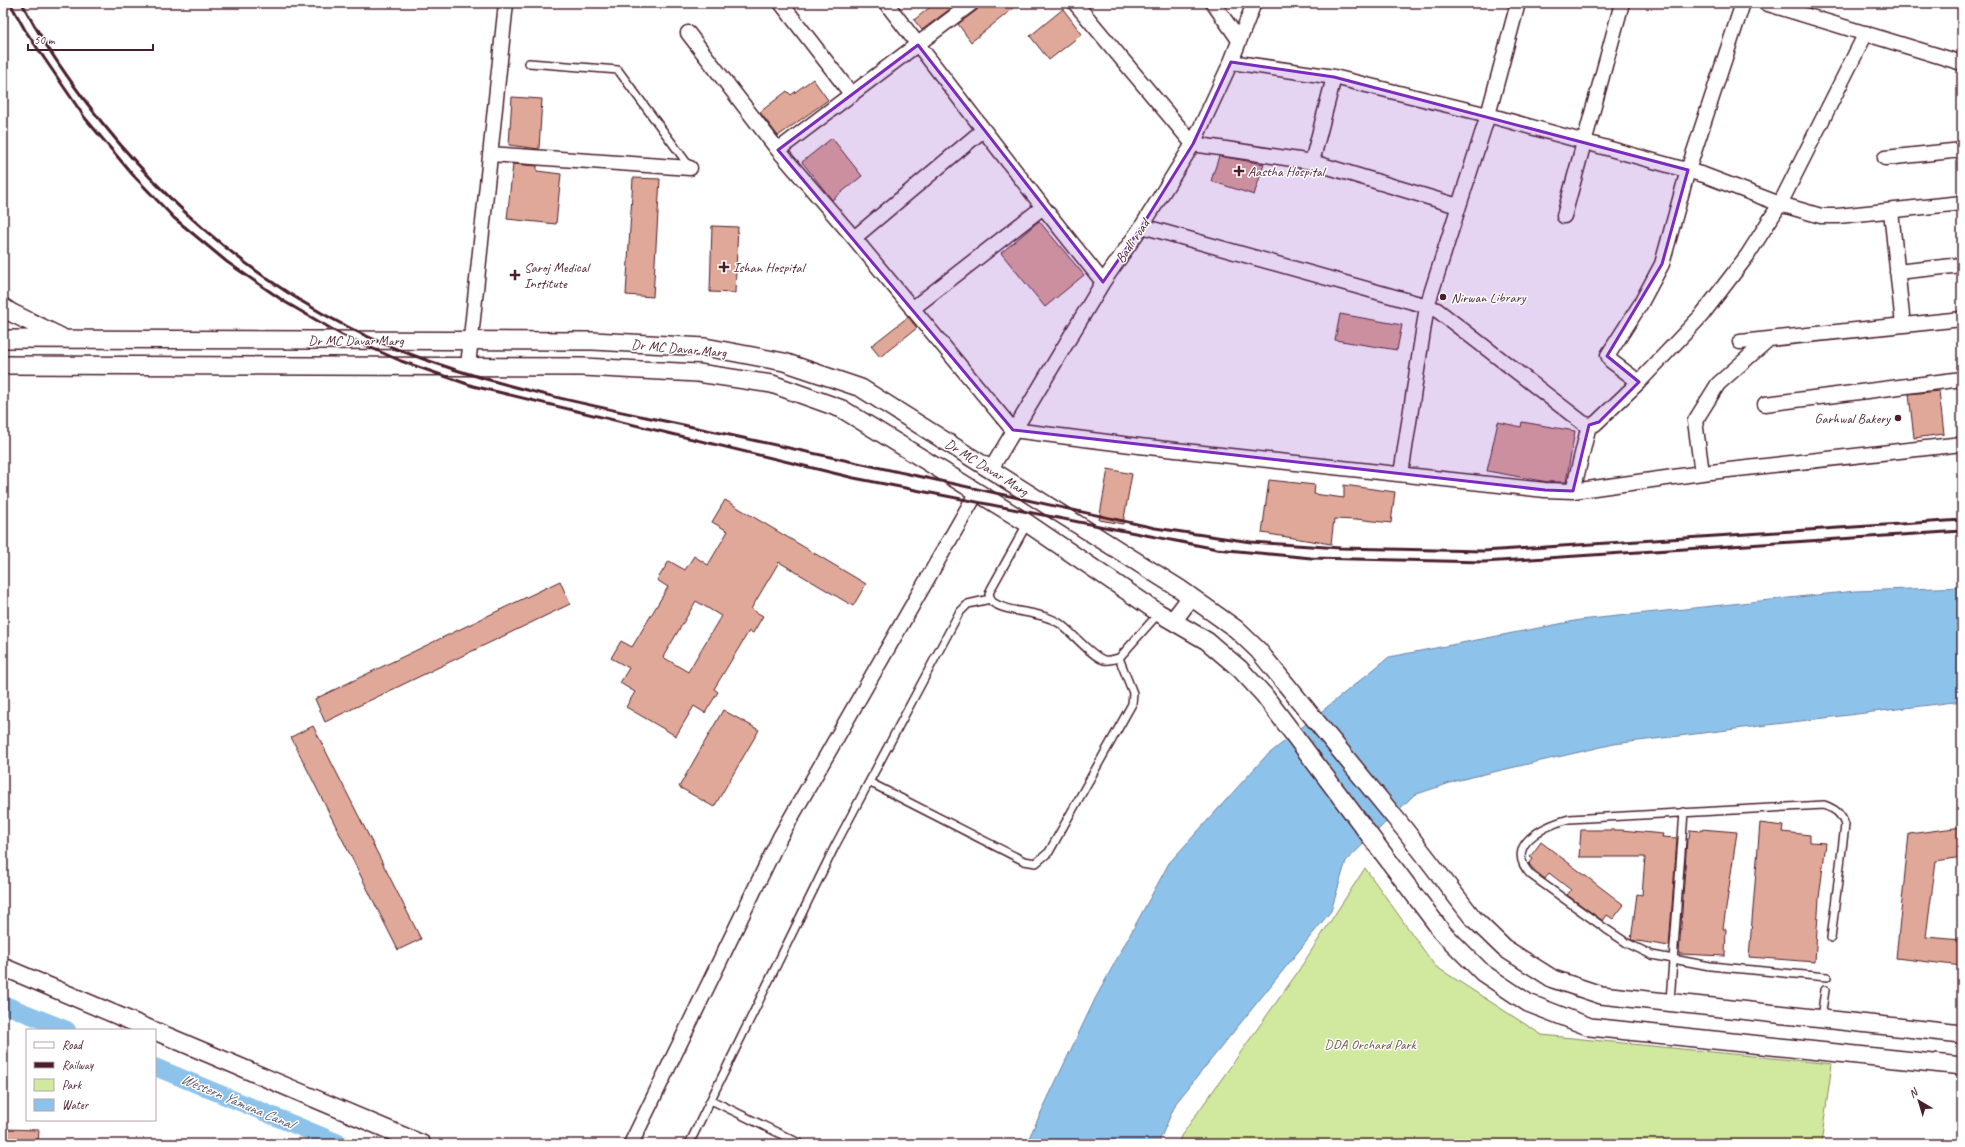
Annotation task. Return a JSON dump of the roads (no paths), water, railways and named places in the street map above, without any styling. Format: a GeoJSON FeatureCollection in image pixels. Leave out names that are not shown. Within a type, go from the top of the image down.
{"type":"FeatureCollection","features":[{"type":"Feature","properties":{"kind":"street"},"geometry":{"type":"LineString","coordinates":[[468,366],[506,3]]}},
{"type":"Feature","properties":{"kind":"street"},"geometry":{"type":"LineString","coordinates":[[781,3],[852,95]]}},
{"type":"Feature","properties":{"kind":"street"},"geometry":{"type":"LineString","coordinates":[[886,3],[983,130],[1103,282]]}},
{"type":"Feature","properties":{"kind":"street"},"geometry":{"type":"LineString","coordinates":[[778,150],[972,3]]}},
{"type":"Feature","properties":{"kind":"street"},"geometry":{"type":"LineString","coordinates":[[1075,3],[1193,144],[1312,162],[1458,206]]}},
{"type":"Feature","properties":{"kind":"street"},"geometry":{"type":"LineString","coordinates":[[1213,3],[1239,40]]}},
{"type":"Feature","properties":{"kind":"street","name":"Badli road"},"geometry":{"type":"LineString","coordinates":[[990,468],[1103,282],[1142,226],[1193,144],[1231,62],[1254,3]]}},
{"type":"Feature","properties":{"kind":"street"},"geometry":{"type":"LineString","coordinates":[[1401,474],[1427,306],[1488,115],[1518,3]]}},
{"type":"Feature","properties":{"kind":"street"},"geometry":{"type":"LineString","coordinates":[[1564,216],[1622,3]]}},
{"type":"Feature","properties":{"kind":"street"},"geometry":{"type":"LineString","coordinates":[[1638,382],[1611,362],[1608,355],[1640,304],[1662,264],[1688,170],[1743,3]]}},
{"type":"Feature","properties":{"kind":"street"},"geometry":{"type":"LineString","coordinates":[[1765,3],[1962,63]]}},
{"type":"Feature","properties":{"kind":"street"},"geometry":{"type":"LineString","coordinates":[[688,33],[778,150],[854,238],[1013,430],[1139,446],[1545,490],[1573,491],[1702,473],[1962,444]]}},
{"type":"Feature","properties":{"kind":"street"},"geometry":{"type":"LineString","coordinates":[[1142,226],[1427,306],[1447,317],[1583,423],[1589,425],[1599,422],[1701,316],[1747,256],[1780,204],[1866,33]]}},
{"type":"Feature","properties":{"kind":"street"},"geometry":{"type":"LineString","coordinates":[[1231,62],[1334,77],[1488,115],[1688,170],[1780,204],[1828,217],[1962,203]]}},
{"type":"Feature","properties":{"kind":"street"},"geometry":{"type":"LineString","coordinates":[[1312,162],[1334,77]]}},
{"type":"Feature","properties":{"kind":"street"},"geometry":{"type":"LineString","coordinates":[[854,238],[983,130]]}},
{"type":"Feature","properties":{"kind":"street"},"geometry":{"type":"LineString","coordinates":[[1885,158],[1962,150]]}},
{"type":"Feature","properties":{"kind":"street"},"geometry":{"type":"LineString","coordinates":[[490,154],[690,168]]}},
{"type":"Feature","properties":{"kind":"street"},"geometry":{"type":"LineString","coordinates":[[912,309],[1043,207]]}},
{"type":"Feature","properties":{"kind":"street"},"geometry":{"type":"LineString","coordinates":[[1891,211],[1903,325]]}},
{"type":"Feature","properties":{"kind":"street"},"geometry":{"type":"LineString","coordinates":[[1897,272],[1962,265]]}},
{"type":"Feature","properties":{"kind":"street"},"geometry":{"type":"LineString","coordinates":[[3,307],[12,314],[66,339]]}},
{"type":"Feature","properties":{"kind":"street"},"geometry":{"type":"LineString","coordinates":[[1740,342],[1962,319]]}},
{"type":"Feature","properties":{"kind":"street","name":"Dr MC Davar Marg"},"geometry":{"type":"LineString","coordinates":[[3,339],[593,341],[705,347],[784,362],[861,388],[990,468],[1192,597],[1236,629],[1258,650],[1405,830],[1473,918],[1504,948],[1553,979],[1601,995],[1962,1034]]}},
{"type":"Feature","properties":{"kind":"street"},"geometry":{"type":"LineString","coordinates":[[1702,473],[1695,421],[1718,384],[1769,339]]}},
{"type":"Feature","properties":{"kind":"street"},"geometry":{"type":"LineString","coordinates":[[3,365],[583,367],[698,373],[772,384],[842,409],[1027,524],[1166,617],[1208,641],[1240,669],[1264,695],[1443,933],[1483,973],[1528,1003],[1590,1027],[1962,1066]]}},
{"type":"Feature","properties":{"kind":"street"},"geometry":{"type":"LineString","coordinates":[[1765,404],[1962,379]]}},
{"type":"Feature","properties":{"kind":"street"},"geometry":{"type":"LineString","coordinates":[[1573,491],[1589,425]]}},
{"type":"Feature","properties":{"kind":"street"},"geometry":{"type":"LineString","coordinates":[[630,1144],[780,837],[977,492]]}},
{"type":"Feature","properties":{"kind":"street"},"geometry":{"type":"LineString","coordinates":[[1166,617],[1192,597]]}},
{"type":"Feature","properties":{"kind":"street"},"geometry":{"type":"LineString","coordinates":[[3,967],[150,1029]]}},
{"type":"Feature","properties":{"kind":"street"},"geometry":{"type":"LineString","coordinates":[[156,1031],[422,1144]]}},
{"type":"Feature","properties":{"kind":"lane"},"geometry":{"type":"LineString","coordinates":[[529,63],[618,70],[690,168]]}},
{"type":"Feature","properties":{"kind":"lane"},"geometry":{"type":"LineString","coordinates":[[1027,524],[989,594],[992,602],[1000,606],[1050,618],[1060,624],[1104,660],[1119,658],[1166,617]]}},
{"type":"Feature","properties":{"kind":"lane"},"geometry":{"type":"LineString","coordinates":[[689,1144],[835,846],[959,613],[968,604],[990,598]]}},
{"type":"Feature","properties":{"kind":"lane"},"geometry":{"type":"LineString","coordinates":[[869,782],[1024,861],[1036,863],[1049,852],[1054,844],[1132,704],[1133,693],[1119,658]]}},
{"type":"Feature","properties":{"kind":"lane"},"geometry":{"type":"LineString","coordinates":[[1826,977],[1710,966],[1673,960],[1652,954],[1627,943],[1606,930],[1531,875],[1523,867],[1521,858],[1522,850],[1533,836],[1549,824],[1569,819],[1824,805],[1835,808],[1843,817],[1845,825],[1831,938]]}},
{"type":"Feature","properties":{"kind":"lane"},"geometry":{"type":"LineString","coordinates":[[1670,1002],[1684,812]]}},
{"type":"Feature","properties":{"kind":"lane"},"geometry":{"type":"LineString","coordinates":[[1821,1018],[1825,990]]}},
{"type":"Feature","properties":{"kind":"lane"},"geometry":{"type":"LineString","coordinates":[[711,1100],[801,1144]]}},
{"type":"Feature","properties":{"kind":"water"},"geometry":{"type":"Polygon","coordinates":[[[1962,587],[1962,701],[1614,744],[1459,780],[1414,795],[1346,861],[1331,911],[1176,1103],[1158,1144],[1026,1144],[1095,999],[1169,863],[1265,757],[1389,657],[1580,620],[1855,591],[1962,587]]]}},
{"type":"Feature","properties":{"kind":"waterway","name":"Western Yamuna Canal"},"geometry":{"type":"LineString","coordinates":[[3,1004],[65,1029]]}},
{"type":"Feature","properties":{"kind":"waterway","name":"Western Yamuna Canal"},"geometry":{"type":"LineString","coordinates":[[156,1067],[341,1144]]}},
{"type":"Feature","properties":{"kind":"railway"},"geometry":{"type":"LineString","coordinates":[[10,3],[25,30],[85,118],[132,174],[174,218],[227,262],[285,302],[342,335],[401,361],[473,386],[854,478],[1217,549],[1311,558],[1484,562],[1962,531]]}},
{"type":"Feature","properties":{"kind":"railway"},"geometry":{"type":"LineString","coordinates":[[22,3],[36,29],[60,66],[86,102],[118,141],[151,179],[187,214],[226,247],[266,278],[308,305],[353,329],[399,350],[481,378],[607,409],[1155,528],[1251,542],[1340,548],[1483,551],[1962,520]]}},
{"type":"Feature","properties":{"kind":"place","name":"Aastha Hospital"},"geometry":{"type":"Point","coordinates":[1239,171]}},
{"type":"Feature","properties":{"kind":"place","name":"Ishan Hospital"},"geometry":{"type":"Point","coordinates":[724,267]}},
{"type":"Feature","properties":{"kind":"place","name":"Saroj Medical Institute"},"geometry":{"type":"Point","coordinates":[515,275]}},
{"type":"Feature","properties":{"kind":"place","name":"Nirwan Library"},"geometry":{"type":"Point","coordinates":[1443,297]}},
{"type":"Feature","properties":{"kind":"place","name":"Garhwal Bakery"},"geometry":{"type":"Point","coordinates":[1898,418]}},
{"type":"Feature","properties":{"kind":"park label","name":"DDA Orchard Park"},"geometry":{"type":"Point","coordinates":[1370,1044]}}]}
